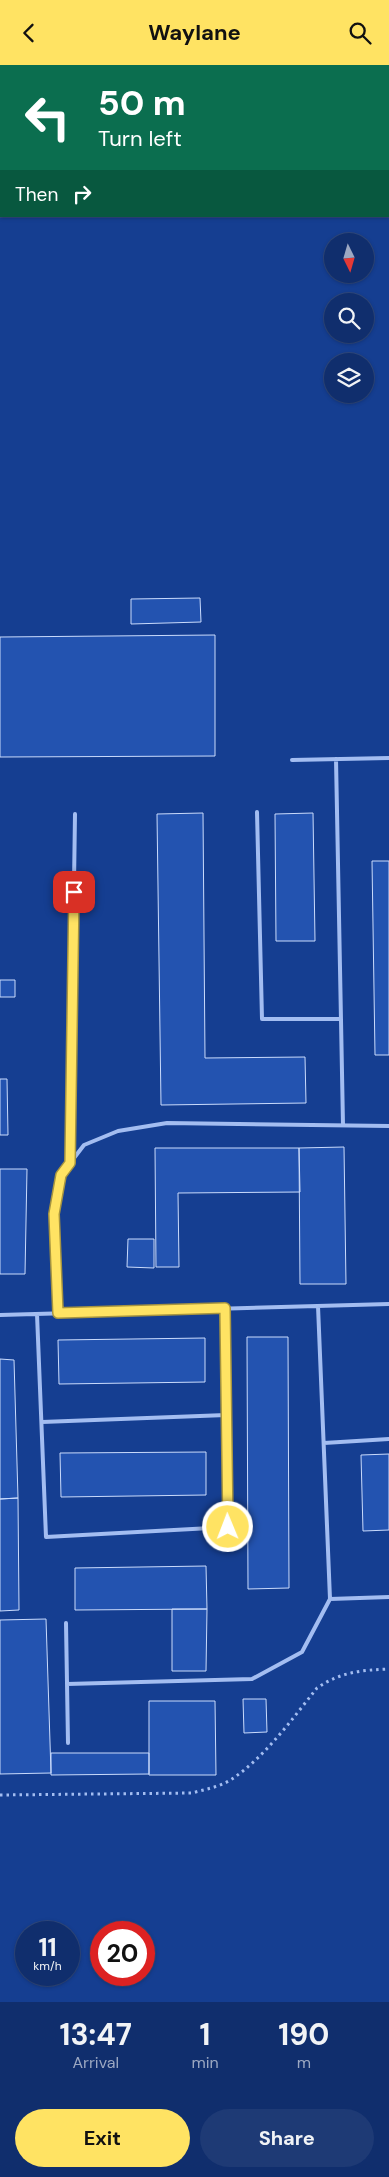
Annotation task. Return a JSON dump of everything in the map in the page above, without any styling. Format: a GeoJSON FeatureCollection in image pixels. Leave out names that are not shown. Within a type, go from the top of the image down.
{"type":"FeatureCollection","features":[{"type":"Feature","properties":{"kind":"lane"},"geometry":{"type":"LineString","coordinates":[[292,760],[389,758]]}},
{"type":"Feature","properties":{"kind":"lane"},"geometry":{"type":"LineString","coordinates":[[336,759],[344,1125]]}},
{"type":"Feature","properties":{"kind":"lane"},"geometry":{"type":"LineString","coordinates":[[257,812],[262,1019],[341,1019]]}},
{"type":"Feature","properties":{"kind":"lane"},"geometry":{"type":"LineString","coordinates":[[70,1163],[75,814]]}},
{"type":"Feature","properties":{"kind":"lane"},"geometry":{"type":"LineString","coordinates":[[58,1313],[54,1214],[61,1175],[84,1145],[118,1131],[167,1123],[389,1126]]}},
{"type":"Feature","properties":{"kind":"lane"},"geometry":{"type":"LineString","coordinates":[[0,1315],[389,1303]]}},
{"type":"Feature","properties":{"kind":"lane"},"geometry":{"type":"LineString","coordinates":[[67,1684],[252,1679],[302,1652],[330,1599],[318,1305]]}},
{"type":"Feature","properties":{"kind":"lane"},"geometry":{"type":"LineString","coordinates":[[37,1314],[46,1537],[228,1527],[225,1308]]}},
{"type":"Feature","properties":{"kind":"lane"},"geometry":{"type":"LineString","coordinates":[[42,1422],[226,1415]]}},
{"type":"Feature","properties":{"kind":"lane"},"geometry":{"type":"LineString","coordinates":[[324,1443],[389,1439]]}},
{"type":"Feature","properties":{"kind":"lane"},"geometry":{"type":"LineString","coordinates":[[330,1599],[389,1597]]}},
{"type":"Feature","properties":{"kind":"lane"},"geometry":{"type":"LineString","coordinates":[[66,1623],[68,1743]]}},
{"type":"Feature","properties":{"kind":"path"},"geometry":{"type":"LineString","coordinates":[[0,1795],[192,1793],[219,1786],[232,1779],[255,1761],[317,1688],[330,1679],[347,1673],[389,1669]]}},
{"type":"Feature","properties":{"kind":"building"},"geometry":{"type":"Polygon","coordinates":[[[200,598],[201,622],[131,624],[131,599],[200,598]]]}},
{"type":"Feature","properties":{"kind":"building"},"geometry":{"type":"Polygon","coordinates":[[[215,635],[215,756],[0,757],[0,637],[215,635]]]}},
{"type":"Feature","properties":{"kind":"building"},"geometry":{"type":"Polygon","coordinates":[[[203,813],[205,1058],[305,1057],[306,1103],[161,1105],[157,814],[203,813]]]}},
{"type":"Feature","properties":{"kind":"building"},"geometry":{"type":"Polygon","coordinates":[[[313,813],[315,941],[276,941],[275,814],[313,813]]]}},
{"type":"Feature","properties":{"kind":"building"},"geometry":{"type":"Polygon","coordinates":[[[372,861],[389,861],[389,1055],[375,1055],[372,861]]]}},
{"type":"Feature","properties":{"kind":"building"},"geometry":{"type":"Polygon","coordinates":[[[0,980],[15,980],[15,997],[0,997],[0,980]]]}},
{"type":"Feature","properties":{"kind":"building"},"geometry":{"type":"Polygon","coordinates":[[[0,1079],[7,1079],[8,1135],[0,1135],[0,1079]]]}},
{"type":"Feature","properties":{"kind":"building"},"geometry":{"type":"Polygon","coordinates":[[[344,1147],[346,1284],[300,1284],[299,1148],[344,1147]]]}},
{"type":"Feature","properties":{"kind":"building"},"geometry":{"type":"Polygon","coordinates":[[[155,1148],[299,1148],[300,1192],[178,1193],[179,1267],[156,1267],[155,1148]]]}},
{"type":"Feature","properties":{"kind":"building"},"geometry":{"type":"Polygon","coordinates":[[[0,1169],[27,1169],[25,1274],[0,1274],[0,1169]]]}},
{"type":"Feature","properties":{"kind":"building"},"geometry":{"type":"Polygon","coordinates":[[[128,1239],[154,1239],[154,1268],[127,1267],[128,1239]]]}},
{"type":"Feature","properties":{"kind":"building"},"geometry":{"type":"Polygon","coordinates":[[[247,1337],[288,1337],[289,1588],[248,1589],[247,1337]]]}},
{"type":"Feature","properties":{"kind":"building"},"geometry":{"type":"Polygon","coordinates":[[[205,1338],[205,1382],[59,1384],[58,1340],[205,1338]]]}},
{"type":"Feature","properties":{"kind":"building"},"geometry":{"type":"Polygon","coordinates":[[[0,1359],[14,1360],[18,1498],[0,1499],[0,1359]]]}},
{"type":"Feature","properties":{"kind":"building"},"geometry":{"type":"Polygon","coordinates":[[[206,1452],[206,1495],[61,1497],[60,1453],[206,1452]]]}},
{"type":"Feature","properties":{"kind":"building"},"geometry":{"type":"Polygon","coordinates":[[[389,1454],[389,1530],[363,1531],[361,1455],[389,1454]]]}},
{"type":"Feature","properties":{"kind":"building"},"geometry":{"type":"Polygon","coordinates":[[[18,1498],[19,1610],[0,1611],[0,1499],[18,1498]]]}},
{"type":"Feature","properties":{"kind":"building"},"geometry":{"type":"Polygon","coordinates":[[[206,1566],[207,1609],[75,1610],[75,1568],[206,1566]]]}},
{"type":"Feature","properties":{"kind":"building"},"geometry":{"type":"Polygon","coordinates":[[[172,1609],[207,1609],[206,1671],[172,1671],[172,1609]]]}},
{"type":"Feature","properties":{"kind":"building"},"geometry":{"type":"Polygon","coordinates":[[[46,1619],[51,1773],[0,1774],[0,1620],[46,1619]]]}},
{"type":"Feature","properties":{"kind":"building"},"geometry":{"type":"Polygon","coordinates":[[[243,1699],[266,1699],[267,1732],[244,1733],[243,1699]]]}},
{"type":"Feature","properties":{"kind":"building"},"geometry":{"type":"Polygon","coordinates":[[[149,1701],[215,1701],[216,1775],[149,1775],[149,1701]]]}},
{"type":"Feature","properties":{"kind":"building"},"geometry":{"type":"Polygon","coordinates":[[[51,1753],[149,1753],[149,1774],[51,1775],[51,1753]]]}},
{"type":"Feature","properties":{"kind":"route"},"geometry":{"type":"LineString","coordinates":[[74,892],[70,1163],[61,1175],[54,1214],[58,1313],[225,1308],[228,1527]]}}]}
